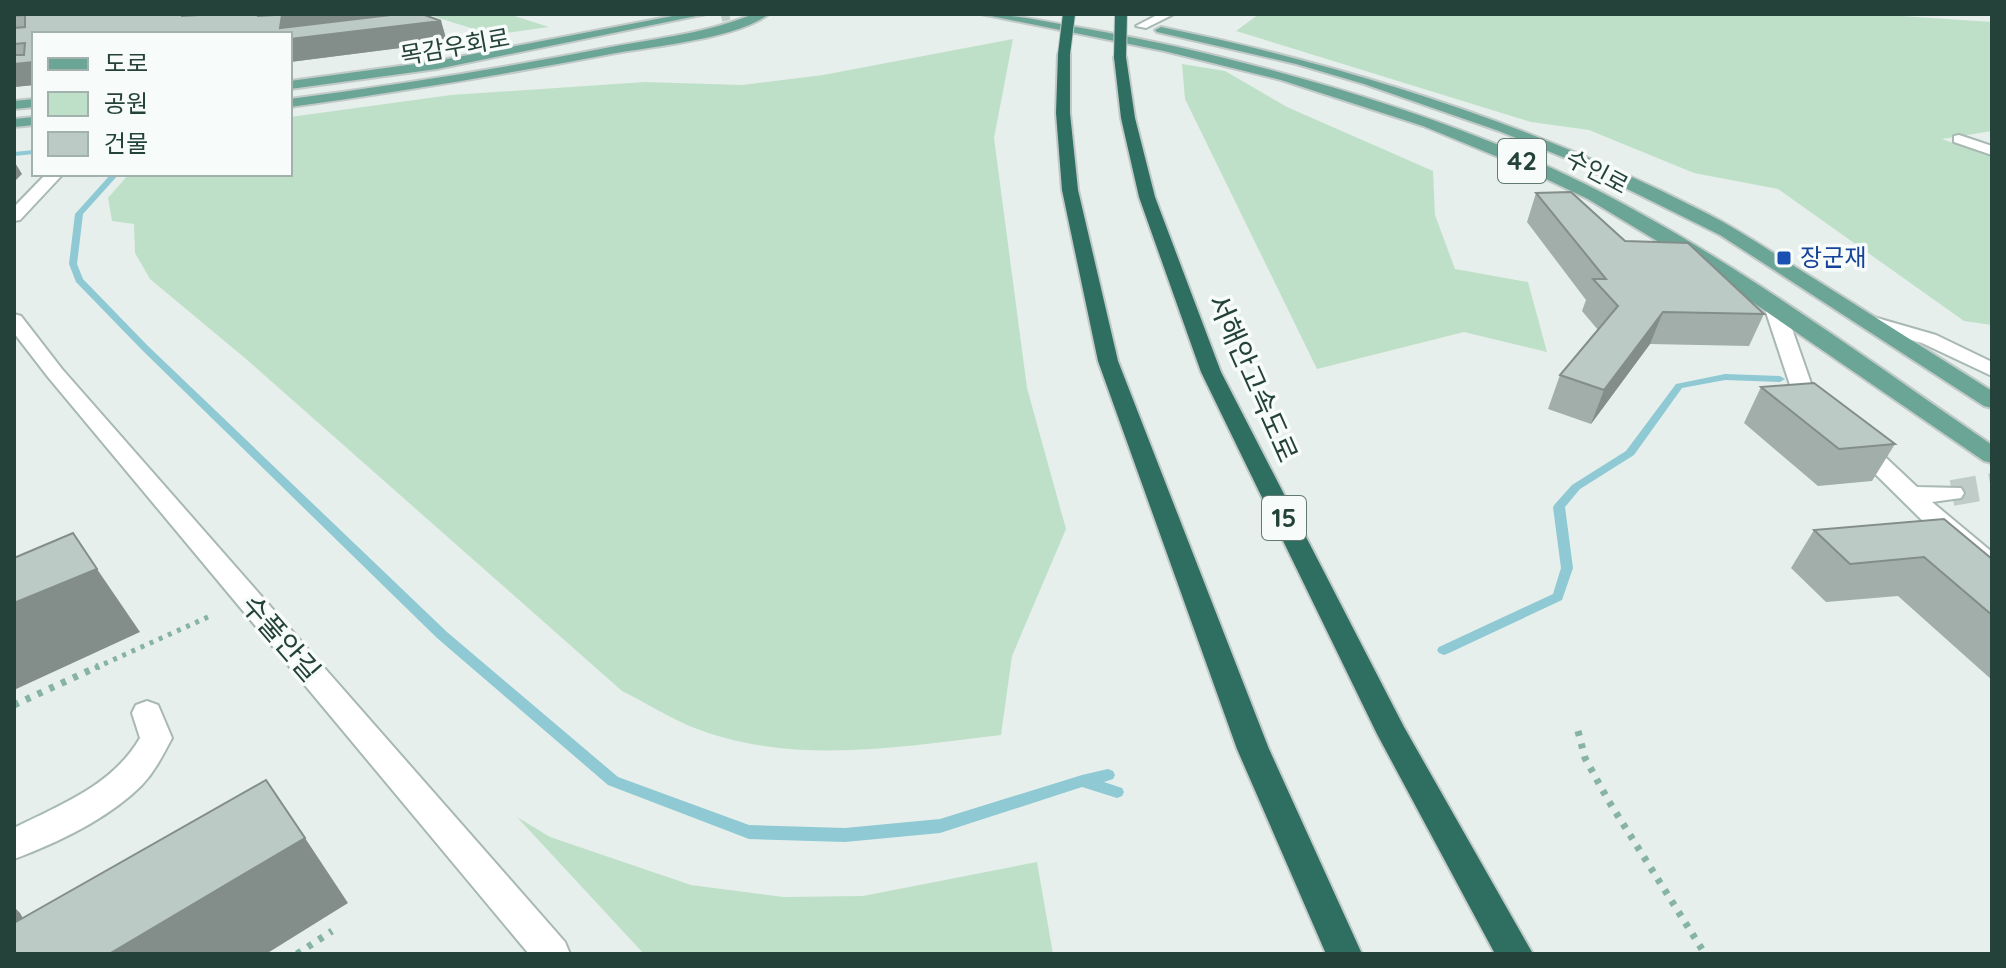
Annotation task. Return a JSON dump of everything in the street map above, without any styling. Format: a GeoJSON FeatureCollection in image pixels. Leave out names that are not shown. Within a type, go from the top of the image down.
{"type":"FeatureCollection","features":[{"type":"Feature","properties":{"kind":"highway"},"geometry":{"type":"LineString","coordinates":[[1069,14],[1064,54],[1063,113],[1070,190],[1108,361],[1253,749],[1344,954]]}},
{"type":"Feature","properties":{"kind":"highway","name":"서해안고속도로"},"geometry":{"type":"LineString","coordinates":[[1121,14],[1120,57],[1128,118],[1147,197],[1211,372],[1392,734],[1515,954]]}},
{"type":"Feature","properties":{"kind":"main road"},"geometry":{"type":"LineString","coordinates":[[292,75],[449,53],[664,14]]}},
{"type":"Feature","properties":{"kind":"main road","name":"목감우회로"},"geometry":{"type":"LineString","coordinates":[[292,85],[467,59],[700,14]]}},
{"type":"Feature","properties":{"kind":"main road"},"geometry":{"type":"LineString","coordinates":[[292,103],[552,63],[744,23],[763,14]]}},
{"type":"Feature","properties":{"kind":"main road","name":"수인로"},"geometry":{"type":"LineString","coordinates":[[987,14],[1227,62],[1424,122],[1568,182],[1689,252],[1774,306],[1992,456]]}},
{"type":"Feature","properties":{"kind":"main road","name":"수인로"},"geometry":{"type":"LineString","coordinates":[[1069,14],[1280,55],[1459,111],[1552,148],[1702,218],[1992,401]]}},
{"type":"Feature","properties":{"kind":"main road","name":"목감우회로"},"geometry":{"type":"LineString","coordinates":[[292,94],[498,62],[721,16]]}},
{"type":"Feature","properties":{"kind":"street"},"geometry":{"type":"LineString","coordinates":[[1142,26],[1168,14]]}},
{"type":"Feature","properties":{"kind":"street"},"geometry":{"type":"LineString","coordinates":[[1959,139],[1992,151]]}},
{"type":"Feature","properties":{"kind":"street"},"geometry":{"type":"LineString","coordinates":[[14,216],[53,176]]}},
{"type":"Feature","properties":{"kind":"street"},"geometry":{"type":"LineString","coordinates":[[1774,306],[1803,391],[1942,525],[1992,566]]}},
{"type":"Feature","properties":{"kind":"street","name":"수풀안길"},"geometry":{"type":"LineString","coordinates":[[14,320],[65,386],[552,954]]}},
{"type":"Feature","properties":{"kind":"street"},"geometry":{"type":"LineString","coordinates":[[1870,322],[1936,343],[1992,370]]}},
{"type":"Feature","properties":{"kind":"street"},"geometry":{"type":"LineString","coordinates":[[1936,343],[1992,348]]}},
{"type":"Feature","properties":{"kind":"street"},"geometry":{"type":"LineString","coordinates":[[1911,495],[1952,493]]}},
{"type":"Feature","properties":{"kind":"street"},"geometry":{"type":"LineString","coordinates":[[14,844],[98,800],[139,768],[156,738],[147,713]]}},
{"type":"Feature","properties":{"kind":"path"},"geometry":{"type":"LineString","coordinates":[[14,705],[208,617]]}},
{"type":"Feature","properties":{"kind":"path"},"geometry":{"type":"LineString","coordinates":[[1578,731],[1585,758],[1608,800],[1705,954]]}},
{"type":"Feature","properties":{"kind":"path"},"geometry":{"type":"LineString","coordinates":[[297,954],[332,931]]}},
{"type":"Feature","properties":{"kind":"green space"},"geometry":{"type":"Polygon","coordinates":[[[426,14],[508,14],[549,27],[493,35],[426,14]]]}},
{"type":"Feature","properties":{"kind":"green space"},"geometry":{"type":"Polygon","coordinates":[[[1259,14],[1872,14],[1992,22],[1992,131],[1942,139],[1992,157],[1992,325],[1964,321],[1778,189],[1694,173],[1589,130],[1531,122],[1236,31],[1259,14]]]}},
{"type":"Feature","properties":{"kind":"green space"},"geometry":{"type":"Polygon","coordinates":[[[1013,39],[994,138],[1027,388],[1066,529],[1012,656],[1001,735],[843,750],[764,746],[725,738],[687,725],[622,691],[246,359],[150,279],[135,253],[134,224],[112,221],[108,198],[127,176],[292,176],[292,117],[451,95],[645,82],[742,85],[823,75],[1013,39]]]}},
{"type":"Feature","properties":{"kind":"green space"},"geometry":{"type":"Polygon","coordinates":[[[1182,64],[1225,71],[1287,107],[1433,171],[1435,215],[1455,269],[1528,282],[1547,352],[1464,332],[1317,369],[1185,99],[1182,64]]]}},
{"type":"Feature","properties":{"kind":"green space"},"geometry":{"type":"Polygon","coordinates":[[[517,817],[550,837],[691,885],[784,897],[863,896],[1037,862],[1053,954],[644,954],[517,817]]]}},
{"type":"Feature","properties":{"kind":"building"},"geometry":{"type":"Polygon","coordinates":[[[14,14],[293,14],[282,15],[280,28],[399,14],[422,14],[441,21],[292,39],[292,32],[32,32],[32,62],[14,64],[14,55],[24,55],[25,43],[14,44],[14,28],[25,27],[25,15],[14,14]]]}},
{"type":"Feature","properties":{"kind":"building"},"geometry":{"type":"Polygon","coordinates":[[[1571,192],[1625,241],[1688,243],[1764,314],[1663,312],[1604,390],[1560,375],[1618,306],[1593,279],[1606,279],[1536,193],[1571,192]]]}},
{"type":"Feature","properties":{"kind":"building"},"geometry":{"type":"Polygon","coordinates":[[[1814,383],[1895,444],[1839,449],[1761,387],[1814,383]]]}},
{"type":"Feature","properties":{"kind":"building"},"geometry":{"type":"Polygon","coordinates":[[[1944,519],[1992,559],[1992,615],[1924,557],[1850,564],[1814,530],[1944,519]]]}},
{"type":"Feature","properties":{"kind":"building"},"geometry":{"type":"Polygon","coordinates":[[[73,533],[97,569],[14,603],[14,558],[73,533]]]}},
{"type":"Feature","properties":{"kind":"building"},"geometry":{"type":"Polygon","coordinates":[[[266,780],[305,838],[109,954],[14,954],[14,923],[266,780]]]}},
{"type":"Feature","properties":{"kind":"waterway"},"geometry":{"type":"LineString","coordinates":[[14,154],[32,152]]}},
{"type":"Feature","properties":{"kind":"waterway"},"geometry":{"type":"LineString","coordinates":[[113,176],[79,214],[73,264],[79,280],[145,348],[442,635],[613,781],[749,832],[845,835],[940,826],[1082,781]]}},
{"type":"Feature","properties":{"kind":"waterway"},"geometry":{"type":"LineString","coordinates":[[1444,650],[1558,597],[1567,568],[1559,507],[1576,487],[1630,453],[1679,386],[1725,377],[1780,379]]}},
{"type":"Feature","properties":{"kind":"waterway"},"geometry":{"type":"LineString","coordinates":[[1082,781],[1108,775]]}},
{"type":"Feature","properties":{"kind":"waterway"},"geometry":{"type":"LineString","coordinates":[[1082,781],[1117,792]]}},
{"type":"Feature","properties":{"kind":"tunnel"},"geometry":{"type":"LineString","coordinates":[[721,16],[729,14]]}},
{"type":"Feature","properties":{"kind":"tunnel"},"geometry":{"type":"LineString","coordinates":[[1952,493],[1992,486]]}},
{"type":"Feature","properties":{"kind":"place","name":"장군재"},"geometry":{"type":"Point","coordinates":[1784,258]}}]}
